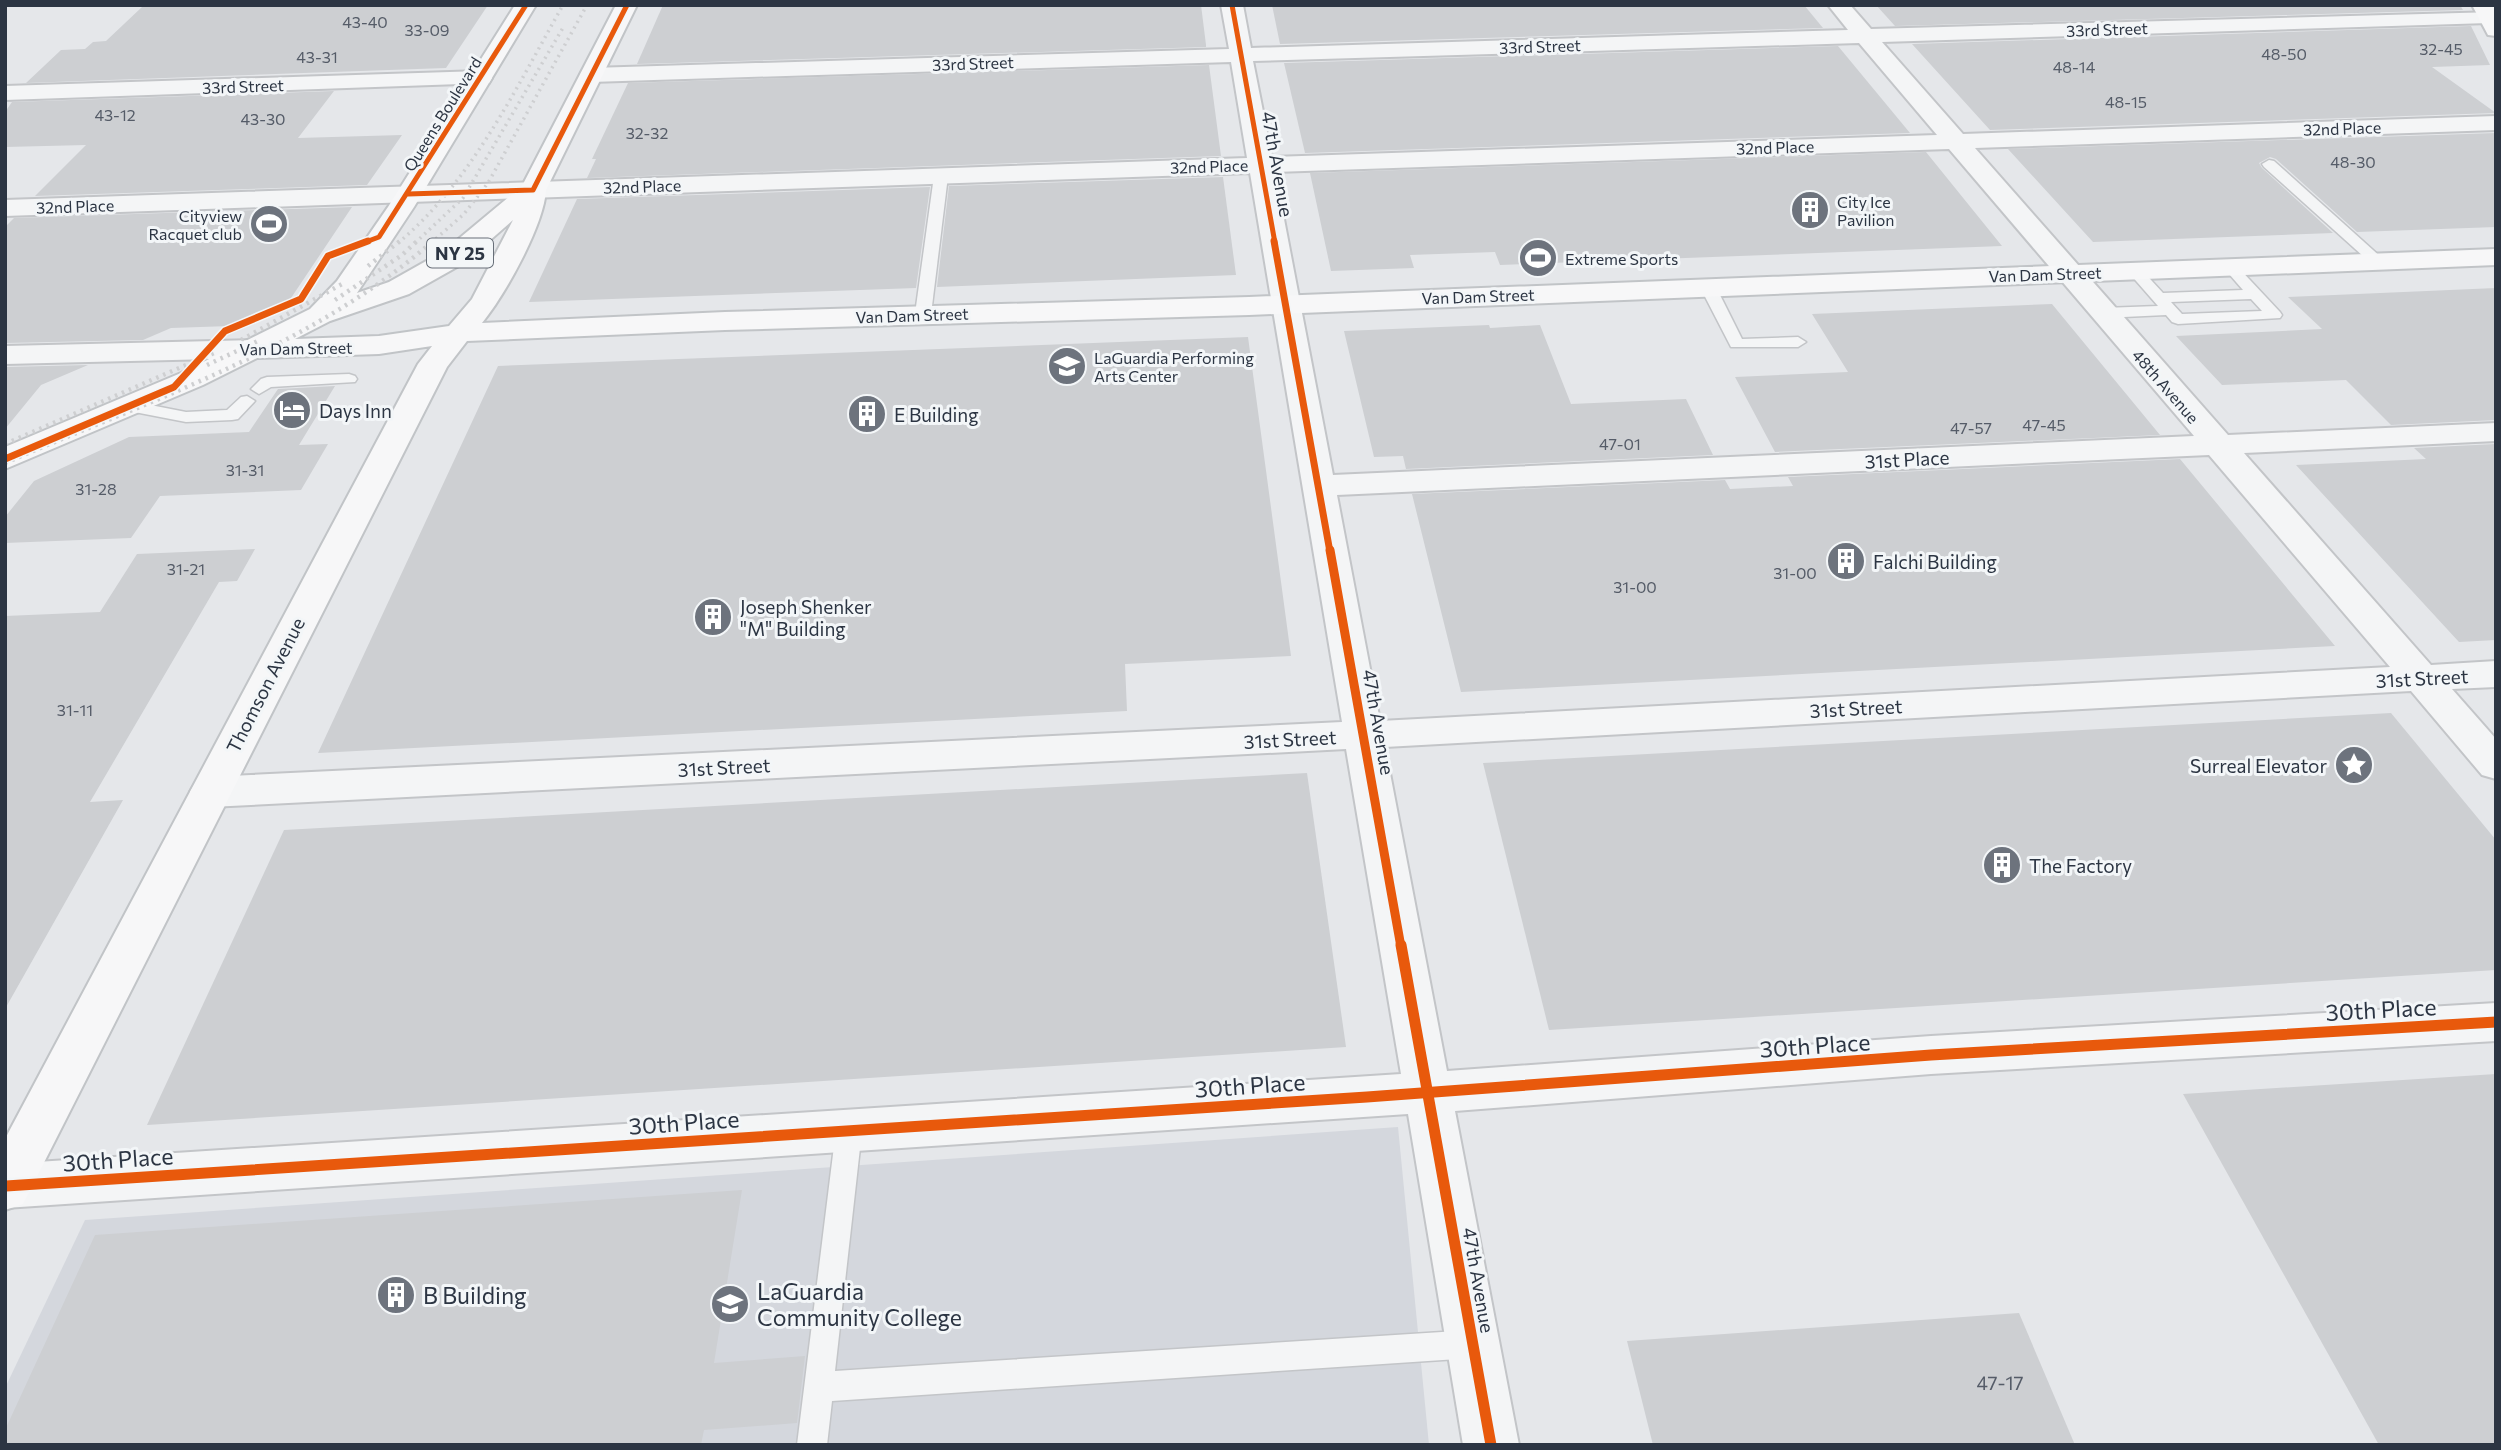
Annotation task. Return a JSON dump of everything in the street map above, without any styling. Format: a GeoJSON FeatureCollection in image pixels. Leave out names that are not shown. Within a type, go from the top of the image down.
{"type":"FeatureCollection","features":[{"type":"Feature","properties":{"kind":"main road","name":"Queens Boulevard"},"geometry":{"type":"LineString","coordinates":[[320,315],[347,287],[526,5]]}},
{"type":"Feature","properties":{"kind":"main road","name":"Queens Boulevard"},"geometry":{"type":"LineString","coordinates":[[5,459],[257,349],[320,315],[419,278],[454,257],[533,190],[627,5]]}},
{"type":"Feature","properties":{"kind":"main road","name":"Thomson Avenue"},"geometry":{"type":"LineString","coordinates":[[6,1187],[433,364],[485,302],[532,209],[533,190]]}},
{"type":"Feature","properties":{"kind":"main road"},"geometry":{"type":"LineString","coordinates":[[374,297],[379,277],[379,237]]}},
{"type":"Feature","properties":{"kind":"main road","name":"Van Dam Street"},"geometry":{"type":"LineString","coordinates":[[257,349],[379,345],[461,333],[923,314],[1285,304],[2496,257]]}},
{"type":"Feature","properties":{"kind":"main road","name":"Van Dam Street"},"geometry":{"type":"LineString","coordinates":[[374,297],[387,312],[398,319],[461,333]]}},
{"type":"Feature","properties":{"kind":"street","name":"47th Avenue"},"geometry":{"type":"LineString","coordinates":[[1232,5],[1492,1445]]}},
{"type":"Feature","properties":{"kind":"street","name":"48th Avenue"},"geometry":{"type":"LineString","coordinates":[[1838,5],[2216,445],[2496,765]]}},
{"type":"Feature","properties":{"kind":"street","name":"33rd Street"},"geometry":{"type":"LineString","coordinates":[[591,75],[2489,17]]}},
{"type":"Feature","properties":{"kind":"street","name":"33rd Street"},"geometry":{"type":"LineString","coordinates":[[5,93],[481,78]]}},
{"type":"Feature","properties":{"kind":"street","name":"32nd Place"},"geometry":{"type":"LineString","coordinates":[[5,208],[2496,122]]}},
{"type":"Feature","properties":{"kind":"street","name":"Van Dam Street"},"geometry":{"type":"LineString","coordinates":[[5,355],[257,349]]}},
{"type":"Feature","properties":{"kind":"street","name":"31st Place"},"geometry":{"type":"LineString","coordinates":[[1318,486],[2496,432]]}},
{"type":"Feature","properties":{"kind":"street","name":"31st Street"},"geometry":{"type":"LineString","coordinates":[[210,792],[1363,735],[2496,674]]}},
{"type":"Feature","properties":{"kind":"street","name":"30th Place"},"geometry":{"type":"LineString","coordinates":[[6,1187],[1428,1092],[1931,1055],[2496,1022]]}},
{"type":"Feature","properties":{"kind":"lane"},"geometry":{"type":"LineString","coordinates":[[2269,164],[2378,262]]}},
{"type":"Feature","properties":{"kind":"lane"},"geometry":{"type":"LineString","coordinates":[[923,314],[940,176]]}},
{"type":"Feature","properties":{"kind":"lane"},"geometry":{"type":"LineString","coordinates":[[2134,271],[2178,319],[2274,315],[2230,267]]}},
{"type":"Feature","properties":{"kind":"lane"},"geometry":{"type":"LineString","coordinates":[[1707,287],[1737,344],[1798,342]]}},
{"type":"Feature","properties":{"kind":"lane"},"geometry":{"type":"LineString","coordinates":[[2103,313],[2254,294]]}},
{"type":"Feature","properties":{"kind":"lane"},"geometry":{"type":"LineString","coordinates":[[130,406],[186,417],[232,415],[267,382],[349,379]]}},
{"type":"Feature","properties":{"kind":"lane"},"geometry":{"type":"LineString","coordinates":[[812,1445],[849,1130]]}},
{"type":"Feature","properties":{"kind":"lane"},"geometry":{"type":"LineString","coordinates":[[818,1387],[1473,1344]]}},
{"type":"Feature","properties":{"kind":"shaded area","name":"LaGuardia Community College"},"geometry":{"type":"Polygon","coordinates":[[[1398,1127],[1429,1445],[5,1445],[5,1388],[85,1220],[1398,1127]]]}},
{"type":"Feature","properties":{"kind":"building"},"geometry":{"type":"Polygon","coordinates":[[[488,5],[446,68],[26,83],[61,50],[85,49],[93,42],[106,41],[142,7],[488,5]]]}},
{"type":"Feature","properties":{"kind":"building"},"geometry":{"type":"Polygon","coordinates":[[[663,5],[1201,5],[1206,47],[637,64],[663,5]]]}},
{"type":"Feature","properties":{"kind":"building"},"geometry":{"type":"Polygon","coordinates":[[[1272,5],[1804,5],[1823,28],[1280,44],[1272,5]]]}},
{"type":"Feature","properties":{"kind":"building"},"geometry":{"type":"Polygon","coordinates":[[[1876,5],[2460,5],[2463,10],[1895,26],[1876,5]]]}},
{"type":"Feature","properties":{"kind":"building"},"geometry":{"type":"Polygon","coordinates":[[[2471,26],[2490,65],[2432,67],[2496,113],[1990,130],[1912,44],[2471,26]]]}},
{"type":"Feature","properties":{"kind":"building"},"geometry":{"type":"Polygon","coordinates":[[[1838,46],[1910,133],[1305,153],[1284,63],[1838,46]]]}},
{"type":"Feature","properties":{"kind":"building"},"geometry":{"type":"Polygon","coordinates":[[[1209,65],[1221,156],[587,178],[596,159],[592,159],[628,83],[1209,65]]]}},
{"type":"Feature","properties":{"kind":"building"},"geometry":{"type":"Polygon","coordinates":[[[334,91],[298,138],[402,135],[367,185],[35,196],[86,145],[5,147],[5,112],[12,102],[334,91]]]}},
{"type":"Feature","properties":{"kind":"building"},"geometry":{"type":"Polygon","coordinates":[[[2496,133],[2496,227],[2357,232],[2276,159],[2270,157],[2259,163],[2262,168],[2333,233],[2093,242],[2008,149],[2496,133]]]}},
{"type":"Feature","properties":{"kind":"building"},"geometry":{"type":"Polygon","coordinates":[[[1926,152],[2002,246],[1500,265],[1495,252],[1410,255],[1414,268],[1331,271],[1310,173],[1926,152]]]}},
{"type":"Feature","properties":{"kind":"building"},"geometry":{"type":"Polygon","coordinates":[[[1223,177],[1236,275],[937,287],[949,186],[1223,177]]]}},
{"type":"Feature","properties":{"kind":"building"},"geometry":{"type":"Polygon","coordinates":[[[930,187],[916,288],[529,302],[577,199],[930,187]]]}},
{"type":"Feature","properties":{"kind":"building"},"geometry":{"type":"Polygon","coordinates":[[[352,207],[289,301],[230,326],[171,328],[143,340],[5,343],[5,227],[14,218],[352,207]]]}},
{"type":"Feature","properties":{"kind":"building"},"geometry":{"type":"Polygon","coordinates":[[[2496,288],[2496,420],[2391,425],[2346,380],[2222,385],[2176,336],[2322,329],[2288,297],[2496,288]]]}},
{"type":"Feature","properties":{"kind":"building"},"geometry":{"type":"Polygon","coordinates":[[[2052,304],[2160,435],[1775,452],[1735,377],[1848,372],[1812,314],[2052,304]]]}},
{"type":"Feature","properties":{"kind":"building"},"geometry":{"type":"Polygon","coordinates":[[[1489,325],[1490,328],[1540,325],[1571,404],[1686,399],[1713,455],[1406,469],[1403,456],[1374,457],[1344,331],[1489,325]]]}},
{"type":"Feature","properties":{"kind":"building"},"geometry":{"type":"Polygon","coordinates":[[[1248,337],[1291,656],[1125,664],[1127,711],[318,753],[498,366],[1248,337]]]}},
{"type":"Feature","properties":{"kind":"building"},"geometry":{"type":"Polygon","coordinates":[[[88,365],[41,385],[5,429],[5,367],[88,365]]]}},
{"type":"Feature","properties":{"kind":"building"},"geometry":{"type":"Polygon","coordinates":[[[335,386],[299,445],[328,444],[301,490],[160,496],[131,538],[5,543],[5,517],[34,481],[129,437],[249,432],[278,389],[335,386]]]}},
{"type":"Feature","properties":{"kind":"building"},"geometry":{"type":"Polygon","coordinates":[[[2496,444],[2496,640],[2459,642],[2296,465],[2426,459],[2414,448],[2496,444]]]}},
{"type":"Feature","properties":{"kind":"building","name":"Falchi Building"},"geometry":{"type":"Polygon","coordinates":[[[2180,459],[2335,646],[1461,692],[1412,494],[1725,480],[1730,489],[1793,486],[1788,477],[2180,459]]]}},
{"type":"Feature","properties":{"kind":"building"},"geometry":{"type":"Polygon","coordinates":[[[255,549],[237,581],[219,582],[90,802],[123,800],[5,1009],[5,616],[100,612],[137,554],[255,549]]]}},
{"type":"Feature","properties":{"kind":"building","name":"The Factory"},"geometry":{"type":"Polygon","coordinates":[[[2391,713],[2496,840],[2496,970],[1549,1030],[1483,763],[2391,713]]]}},
{"type":"Feature","properties":{"kind":"building"},"geometry":{"type":"Polygon","coordinates":[[[1307,773],[1346,1047],[147,1125],[284,830],[1307,773]]]}},
{"type":"Feature","properties":{"kind":"building"},"geometry":{"type":"Polygon","coordinates":[[[2496,1074],[2496,1445],[2379,1445],[2183,1094],[2496,1074]]]}},
{"type":"Feature","properties":{"kind":"building","name":"B Building"},"geometry":{"type":"Polygon","coordinates":[[[742,1190],[714,1363],[805,1356],[797,1423],[704,1430],[701,1445],[5,1445],[5,1430],[95,1235],[742,1190]]]}},
{"type":"Feature","properties":{"kind":"building"},"geometry":{"type":"Polygon","coordinates":[[[2019,1313],[2075,1445],[1653,1445],[1627,1341],[2019,1313]]]}},
{"type":"Feature","properties":{"kind":"railway"},"geometry":{"type":"LineString","coordinates":[[398,243],[448,191],[491,132],[563,5]]}},
{"type":"Feature","properties":{"kind":"railway"},"geometry":{"type":"LineString","coordinates":[[431,243],[464,214],[488,183],[587,5]]}},
{"type":"Feature","properties":{"kind":"railway"},"geometry":{"type":"LineString","coordinates":[[415,243],[463,198],[564,26]]}},
{"type":"Feature","properties":{"kind":"railway"},"geometry":{"type":"LineString","coordinates":[[368,266],[400,241]]}},
{"type":"Feature","properties":{"kind":"railway"},"geometry":{"type":"LineString","coordinates":[[335,300],[402,255],[417,241]]}},
{"type":"Feature","properties":{"kind":"railway"},"geometry":{"type":"LineString","coordinates":[[5,463],[173,393],[283,341],[336,312],[433,241]]}},
{"type":"Feature","properties":{"kind":"railway"},"geometry":{"type":"LineString","coordinates":[[241,340],[342,284]]}},
{"type":"Feature","properties":{"kind":"railway"},"geometry":{"type":"LineString","coordinates":[[207,365],[258,341]]}},
{"type":"Feature","properties":{"kind":"railway"},"geometry":{"type":"LineString","coordinates":[[5,444],[216,352]]}},
{"type":"Feature","properties":{"kind":"cycle path"},"geometry":{"type":"LineString","coordinates":[[5,459],[174,387],[225,331],[301,299],[328,256],[379,237],[526,5]]}},
{"type":"Feature","properties":{"kind":"cycle path"},"geometry":{"type":"LineString","coordinates":[[408,194],[533,190],[627,5]]}},
{"type":"Feature","properties":{"kind":"cycle path"},"geometry":{"type":"LineString","coordinates":[[1232,5],[1491,1445]]}},
{"type":"Feature","properties":{"kind":"cycle path"},"geometry":{"type":"LineString","coordinates":[[6,1186],[1367,1097],[1931,1055],[2496,1022]]}},
{"type":"Feature","properties":{"kind":"place","name":"City Ice Pavilion"},"geometry":{"type":"Point","coordinates":[1810,210]}},
{"type":"Feature","properties":{"kind":"place","name":"Cityview Racquet club"},"geometry":{"type":"Point","coordinates":[269,224]}},
{"type":"Feature","properties":{"kind":"place","name":"Extreme Sports"},"geometry":{"type":"Point","coordinates":[1538,258]}},
{"type":"Feature","properties":{"kind":"place","name":"LaGuardia Performing Arts Center"},"geometry":{"type":"Point","coordinates":[1067,366]}},
{"type":"Feature","properties":{"kind":"place","name":"Days Inn"},"geometry":{"type":"Point","coordinates":[292,410]}},
{"type":"Feature","properties":{"kind":"place","name":"E Building"},"geometry":{"type":"Point","coordinates":[867,414]}},
{"type":"Feature","properties":{"kind":"place","name":"Falchi Building"},"geometry":{"type":"Point","coordinates":[1846,561]}},
{"type":"Feature","properties":{"kind":"place","name":"Joseph Shenker \"M\" Building"},"geometry":{"type":"Point","coordinates":[713,617]}},
{"type":"Feature","properties":{"kind":"place","name":"Surreal Elevator"},"geometry":{"type":"Point","coordinates":[2354,765]}},
{"type":"Feature","properties":{"kind":"place","name":"The Factory"},"geometry":{"type":"Point","coordinates":[2002,865]}},
{"type":"Feature","properties":{"kind":"place","name":"B Building"},"geometry":{"type":"Point","coordinates":[396,1295]}},
{"type":"Feature","properties":{"kind":"place","name":"LaGuardia Community College"},"geometry":{"type":"Point","coordinates":[730,1304]}}]}
